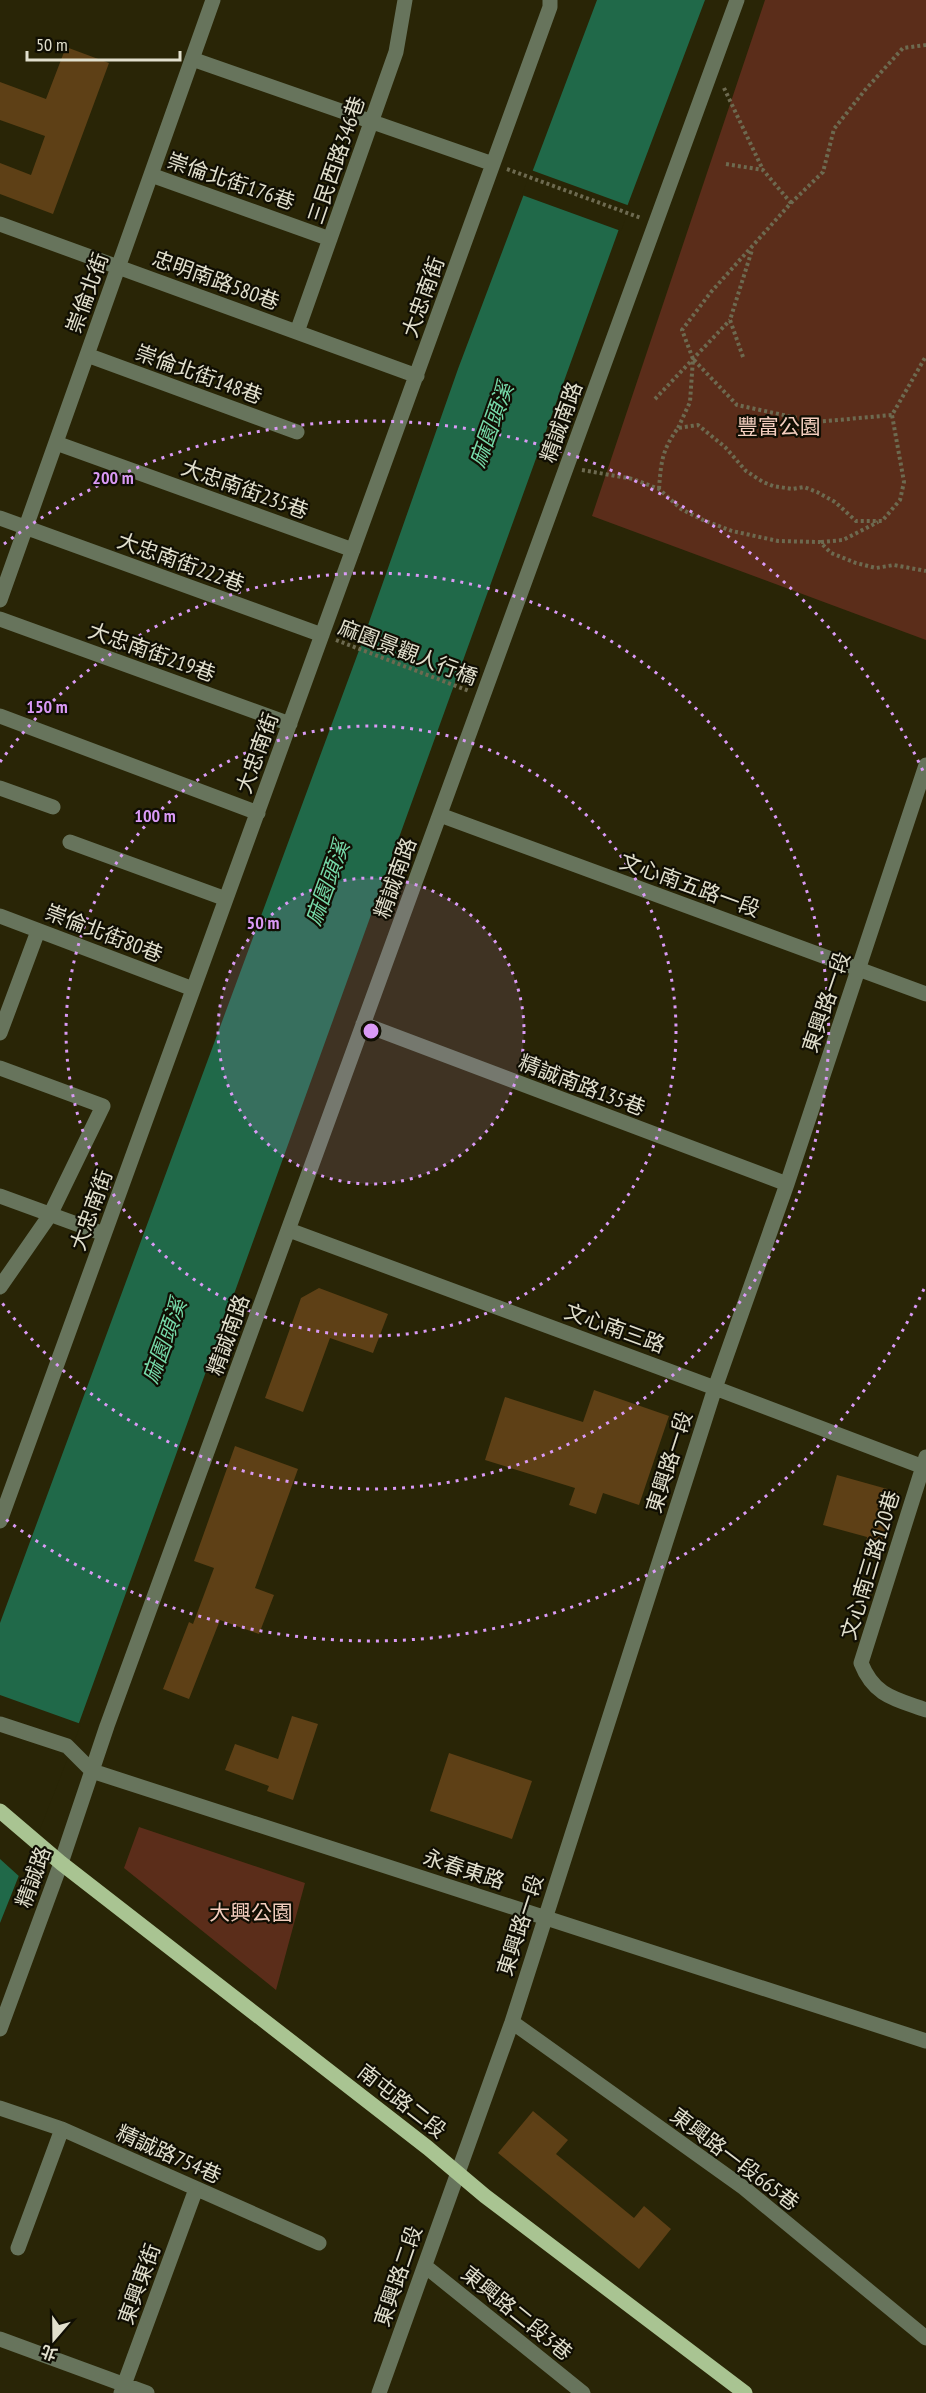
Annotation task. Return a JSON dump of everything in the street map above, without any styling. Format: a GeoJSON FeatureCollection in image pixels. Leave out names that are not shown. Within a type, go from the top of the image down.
{"type":"FeatureCollection","features":[{"type":"Feature","properties":{"kind":"main road","name":"南屯路二段"},"geometry":{"type":"LineString","coordinates":[[0,1810],[61,1863],[456,2172],[745,2393]]}},
{"type":"Feature","properties":{"kind":"street","name":"崇倫北街"},"geometry":{"type":"LineString","coordinates":[[0,600],[213,0]]}},
{"type":"Feature","properties":{"kind":"street","name":"三民西路346巷"},"geometry":{"type":"LineString","coordinates":[[297,332],[396,52],[405,0]]}},
{"type":"Feature","properties":{"kind":"street","name":"大忠南街"},"geometry":{"type":"LineString","coordinates":[[0,1521],[417,376],[550,7],[550,0]]}},
{"type":"Feature","properties":{"kind":"street","name":"精誠南路"},"geometry":{"type":"LineString","coordinates":[[92,1771],[737,0]]}},
{"type":"Feature","properties":{"kind":"street"},"geometry":{"type":"LineString","coordinates":[[192,59],[493,164]]}},
{"type":"Feature","properties":{"kind":"street","name":"崇倫北街176巷"},"geometry":{"type":"LineString","coordinates":[[151,175],[330,239]]}},
{"type":"Feature","properties":{"kind":"street","name":"忠明南路580巷"},"geometry":{"type":"LineString","coordinates":[[0,224],[417,376]]}},
{"type":"Feature","properties":{"kind":"street","name":"崇倫北街148巷"},"geometry":{"type":"LineString","coordinates":[[87,355],[297,432]]}},
{"type":"Feature","properties":{"kind":"street","name":"大忠南街235巷"},"geometry":{"type":"LineString","coordinates":[[56,443],[353,550]]}},
{"type":"Feature","properties":{"kind":"street","name":"大忠南街222巷"},"geometry":{"type":"LineString","coordinates":[[0,518],[322,635]]}},
{"type":"Feature","properties":{"kind":"street","name":"大忠南街219巷"},"geometry":{"type":"LineString","coordinates":[[0,619],[290,724]]}},
{"type":"Feature","properties":{"kind":"street"},"geometry":{"type":"LineString","coordinates":[[0,716],[258,813]]}},
{"type":"Feature","properties":{"kind":"street","name":"東興路一段"},"geometry":{"type":"LineString","coordinates":[[456,2172],[512,2022],[715,1388],[860,969],[926,765]]}},
{"type":"Feature","properties":{"kind":"street"},"geometry":{"type":"LineString","coordinates":[[0,788],[53,807]]}},
{"type":"Feature","properties":{"kind":"street","name":"文心南五路一段"},"geometry":{"type":"LineString","coordinates":[[440,815],[926,994]]}},
{"type":"Feature","properties":{"kind":"street"},"geometry":{"type":"LineString","coordinates":[[70,842],[226,899]]}},
{"type":"Feature","properties":{"kind":"street","name":"崇倫北街80巷"},"geometry":{"type":"LineString","coordinates":[[0,916],[193,989]]}},
{"type":"Feature","properties":{"kind":"street"},"geometry":{"type":"LineString","coordinates":[[0,1033],[38,931]]}},
{"type":"Feature","properties":{"kind":"street","name":"精誠南路135巷"},"geometry":{"type":"LineString","coordinates":[[363,1024],[787,1184]]}},
{"type":"Feature","properties":{"kind":"street"},"geometry":{"type":"LineString","coordinates":[[0,1068],[103,1106],[50,1215],[0,1287]]}},
{"type":"Feature","properties":{"kind":"street"},"geometry":{"type":"LineString","coordinates":[[0,1196],[104,1234]]}},
{"type":"Feature","properties":{"kind":"street","name":"文心南三路"},"geometry":{"type":"LineString","coordinates":[[289,1230],[925,1464]]}},
{"type":"Feature","properties":{"kind":"street","name":"文心南三路120巷"},"geometry":{"type":"LineString","coordinates":[[925,1464],[861,1663],[867,1679],[881,1693],[926,1710]]}},
{"type":"Feature","properties":{"kind":"street","name":"永春東路"},"geometry":{"type":"LineString","coordinates":[[0,1724],[67,1746],[92,1771],[926,2041]]}},
{"type":"Feature","properties":{"kind":"street","name":"精誠路"},"geometry":{"type":"LineString","coordinates":[[0,2030],[92,1771]]}},
{"type":"Feature","properties":{"kind":"street","name":"東興路一段665巷"},"geometry":{"type":"LineString","coordinates":[[512,2022],[744,2188],[926,2338]]}},
{"type":"Feature","properties":{"kind":"street","name":"精誠路754巷"},"geometry":{"type":"LineString","coordinates":[[0,2108],[62,2129],[319,2243]]}},
{"type":"Feature","properties":{"kind":"street"},"geometry":{"type":"LineString","coordinates":[[18,2248],[62,2129]]}},
{"type":"Feature","properties":{"kind":"street","name":"東興路二段"},"geometry":{"type":"LineString","coordinates":[[379,2393],[456,2172]]}},
{"type":"Feature","properties":{"kind":"street","name":"東興東街"},"geometry":{"type":"LineString","coordinates":[[123,2389],[196,2188]]}},
{"type":"Feature","properties":{"kind":"street","name":"東興路二段3巷"},"geometry":{"type":"LineString","coordinates":[[424,2266],[583,2393]]}},
{"type":"Feature","properties":{"kind":"street"},"geometry":{"type":"LineString","coordinates":[[0,2339],[123,2389],[147,2393]]}},
{"type":"Feature","properties":{"kind":"path"},"geometry":{"type":"LineString","coordinates":[[892,415],[816,422],[737,405],[693,359],[682,330],[711,292],[791,203],[823,172],[834,129],[865,90],[903,48],[926,45]]}},
{"type":"Feature","properties":{"kind":"path"},"geometry":{"type":"LineString","coordinates":[[714,62],[730,105],[763,170],[791,203]]}},
{"type":"Feature","properties":{"kind":"path"},"geometry":{"type":"LineString","coordinates":[[493,164],[656,224]]}},
{"type":"Feature","properties":{"kind":"path"},"geometry":{"type":"LineString","coordinates":[[726,164],[763,170]]}},
{"type":"Feature","properties":{"kind":"path"},"geometry":{"type":"LineString","coordinates":[[656,399],[730,320],[753,246]]}},
{"type":"Feature","properties":{"kind":"path"},"geometry":{"type":"LineString","coordinates":[[730,320],[743,357]]}},
{"type":"Feature","properties":{"kind":"path"},"geometry":{"type":"LineString","coordinates":[[567,466],[633,479],[659,489],[681,509],[732,531],[778,541],[843,540],[862,528],[882,521],[900,500],[904,482],[892,415],[926,356]]}},
{"type":"Feature","properties":{"kind":"path"},"geometry":{"type":"LineString","coordinates":[[659,489],[661,459],[666,444],[678,428],[690,402],[693,359]]}},
{"type":"Feature","properties":{"kind":"path"},"geometry":{"type":"LineString","coordinates":[[678,428],[698,425],[725,447],[746,471],[763,482],[773,486],[804,488],[817,492],[835,502],[856,521],[882,521]]}},
{"type":"Feature","properties":{"kind":"path"},"geometry":{"type":"LineString","coordinates":[[820,542],[831,553],[856,563],[876,568],[894,565],[926,571]]}},
{"type":"Feature","properties":{"kind":"path","name":"麻園景觀人行橋"},"geometry":{"type":"LineString","coordinates":[[322,635],[483,697]]}},
{"type":"Feature","properties":{"kind":"green space","name":"豐富公園"},"geometry":{"type":"Polygon","coordinates":[[[765,0],[926,0],[926,640],[592,516],[765,0]]]}},
{"type":"Feature","properties":{"kind":"green space","name":"大興公園"},"geometry":{"type":"Polygon","coordinates":[[[139,1827],[305,1883],[276,1990],[124,1868],[139,1827]]]}},
{"type":"Feature","properties":{"kind":"water","name":"麻園頭溪"},"geometry":{"type":"Polygon","coordinates":[[[597,0],[705,0],[628,204],[71,1745],[0,1923],[0,1623],[361,645],[458,369],[597,0]]]}},
{"type":"Feature","properties":{"kind":"pier"},"geometry":{"type":"Polygon","coordinates":[[[531,170],[630,206],[621,231],[522,195],[531,170]]]}},
{"type":"Feature","properties":{"kind":"pier"},"geometry":{"type":"Polygon","coordinates":[[[0,1695],[81,1724],[21,1878],[0,1859],[0,1695]]]}},
{"type":"Feature","properties":{"kind":"building"},"geometry":{"type":"Polygon","coordinates":[[[66,47],[109,63],[53,214],[0,194],[0,163],[31,175],[45,136],[0,120],[0,82],[46,99],[66,47]]]}},
{"type":"Feature","properties":{"kind":"building"},"geometry":{"type":"Polygon","coordinates":[[[319,1288],[388,1314],[373,1353],[330,1338],[303,1412],[265,1398],[301,1298],[319,1288]]]}},
{"type":"Feature","properties":{"kind":"building"},"geometry":{"type":"Polygon","coordinates":[[[594,1390],[669,1416],[639,1505],[603,1493],[596,1514],[569,1505],[575,1488],[485,1460],[505,1397],[583,1422],[594,1390]]]}},
{"type":"Feature","properties":{"kind":"building"},"geometry":{"type":"Polygon","coordinates":[[[235,1446],[298,1469],[255,1588],[274,1595],[259,1634],[220,1620],[189,1699],[163,1689],[189,1622],[193,1624],[214,1568],[194,1561],[235,1446]]]}},
{"type":"Feature","properties":{"kind":"building"},"geometry":{"type":"Polygon","coordinates":[[[837,1475],[898,1492],[882,1548],[866,1543],[867,1537],[823,1525],[837,1475]]]}},
{"type":"Feature","properties":{"kind":"building"},"geometry":{"type":"Polygon","coordinates":[[[292,1716],[318,1724],[293,1800],[267,1791],[269,1786],[225,1770],[235,1744],[278,1759],[292,1716]]]}},
{"type":"Feature","properties":{"kind":"building"},"geometry":{"type":"Polygon","coordinates":[[[449,1753],[532,1781],[512,1839],[430,1811],[449,1753]]]}},
{"type":"Feature","properties":{"kind":"building"},"geometry":{"type":"Polygon","coordinates":[[[533,2111],[568,2140],[556,2154],[634,2218],[644,2206],[671,2229],[639,2269],[498,2153],[533,2111]]]}}]}
